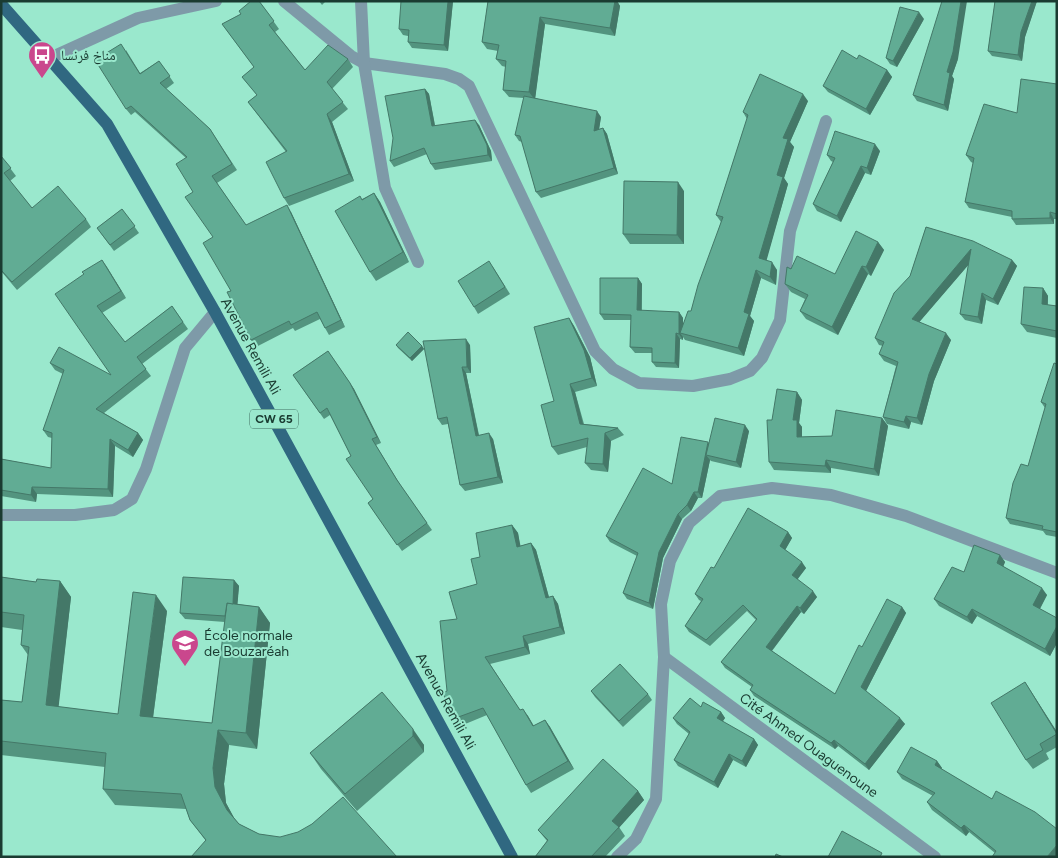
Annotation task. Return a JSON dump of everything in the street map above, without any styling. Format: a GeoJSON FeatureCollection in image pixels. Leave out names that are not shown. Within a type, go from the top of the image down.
{"type":"FeatureCollection","features":[{"type":"Feature","properties":{"kind":"main road","name":"Avenue Remili Ali"},"geometry":{"type":"LineString","coordinates":[[1,4],[107,124],[215,312],[512,857]]}},
{"type":"Feature","properties":{"kind":"street"},"geometry":{"type":"LineString","coordinates":[[50,58],[138,18],[216,1]]}},
{"type":"Feature","properties":{"kind":"street"},"geometry":{"type":"LineString","coordinates":[[284,1],[351,56],[364,63],[445,74],[459,78],[469,86],[595,351],[612,369],[639,383],[693,386],[730,380],[750,371],[762,358],[780,320],[790,231],[826,121]]}},
{"type":"Feature","properties":{"kind":"street"},"geometry":{"type":"LineString","coordinates":[[361,1],[364,63],[385,188],[418,262]]}},
{"type":"Feature","properties":{"kind":"street"},"geometry":{"type":"LineString","coordinates":[[1,515],[75,515],[114,510],[132,499],[146,469],[185,348],[215,312]]}},
{"type":"Feature","properties":{"kind":"street"},"geometry":{"type":"LineString","coordinates":[[617,857],[636,839],[656,799],[664,656],[661,604],[670,561],[689,523],[720,496],[772,488],[831,495],[906,516],[1057,573]]}},
{"type":"Feature","properties":{"kind":"street","name":"Cité Ahmed Ouaguenoune"},"geometry":{"type":"LineString","coordinates":[[664,656],[936,857]]}},
{"type":"Feature","properties":{"kind":"building"},"geometry":{"type":"Polygon","coordinates":[[[251,1],[259,1],[274,21],[269,25],[305,70],[328,45],[348,59],[327,82],[343,102],[327,114],[349,174],[284,198],[266,162],[287,151],[248,102],[257,95],[242,77],[254,67],[222,24],[241,14],[239,11],[251,1]]]}},
{"type":"Feature","properties":{"kind":"building"},"geometry":{"type":"Polygon","coordinates":[[[401,1],[448,1],[444,45],[408,42],[409,30],[399,29],[401,1]]]}},
{"type":"Feature","properties":{"kind":"building"},"geometry":{"type":"Polygon","coordinates":[[[488,1],[615,1],[610,28],[540,17],[529,92],[503,90],[506,61],[496,59],[499,45],[482,42],[488,1]]]}},
{"type":"Feature","properties":{"kind":"building"},"geometry":{"type":"Polygon","coordinates":[[[942,1],[961,1],[953,52],[947,72],[950,73],[944,105],[913,95],[942,1]]]}},
{"type":"Feature","properties":{"kind":"building"},"geometry":{"type":"Polygon","coordinates":[[[995,1],[1032,1],[1021,32],[1018,55],[988,51],[995,1]]]}},
{"type":"Feature","properties":{"kind":"building"},"geometry":{"type":"Polygon","coordinates":[[[900,7],[919,12],[893,61],[886,58],[900,7]]]}},
{"type":"Feature","properties":{"kind":"building"},"geometry":{"type":"Polygon","coordinates":[[[121,44],[140,74],[159,61],[170,76],[160,83],[210,129],[232,164],[212,176],[246,225],[287,205],[341,320],[325,328],[317,312],[291,325],[289,321],[251,340],[227,292],[231,291],[203,243],[213,237],[185,197],[193,192],[176,164],[187,157],[131,106],[126,109],[95,60],[121,44]]]}},
{"type":"Feature","properties":{"kind":"building"},"geometry":{"type":"Polygon","coordinates":[[[842,50],[857,59],[859,55],[887,70],[866,109],[823,86],[842,50]]]}},
{"type":"Feature","properties":{"kind":"building"},"geometry":{"type":"Polygon","coordinates":[[[760,74],[803,94],[783,138],[788,139],[777,175],[783,177],[759,258],[772,262],[770,277],[756,270],[744,312],[749,314],[738,348],[680,333],[688,311],[691,311],[698,285],[723,217],[716,215],[748,115],[743,112],[760,74]]]}},
{"type":"Feature","properties":{"kind":"building"},"geometry":{"type":"Polygon","coordinates":[[[1021,79],[1057,84],[1057,214],[1050,212],[1050,218],[1012,219],[1012,211],[965,202],[974,158],[966,155],[984,104],[1017,113],[1021,79]]]}},
{"type":"Feature","properties":{"kind":"building"},"geometry":{"type":"Polygon","coordinates":[[[425,89],[432,126],[475,120],[487,145],[488,155],[431,164],[424,148],[390,161],[393,138],[385,96],[425,89]]]}},
{"type":"Feature","properties":{"kind":"building"},"geometry":{"type":"Polygon","coordinates":[[[524,96],[597,111],[594,131],[603,128],[614,168],[536,192],[520,136],[515,135],[524,96]]]}},
{"type":"Feature","properties":{"kind":"building"},"geometry":{"type":"Polygon","coordinates":[[[835,131],[875,144],[867,168],[861,166],[837,216],[813,204],[835,158],[827,155],[835,131]]]}},
{"type":"Feature","properties":{"kind":"building"},"geometry":{"type":"Polygon","coordinates":[[[1,156],[11,168],[4,173],[32,208],[58,186],[86,219],[12,282],[1,270],[1,156]]]}},
{"type":"Feature","properties":{"kind":"building"},"geometry":{"type":"Polygon","coordinates":[[[624,181],[678,182],[677,235],[623,234],[624,181]]]}},
{"type":"Feature","properties":{"kind":"building"},"geometry":{"type":"Polygon","coordinates":[[[374,193],[403,252],[370,272],[335,211],[360,196],[362,200],[374,193]]]}},
{"type":"Feature","properties":{"kind":"building"},"geometry":{"type":"Polygon","coordinates":[[[122,209],[135,226],[110,245],[97,228],[122,209]]]}},
{"type":"Feature","properties":{"kind":"building"},"geometry":{"type":"Polygon","coordinates":[[[926,227],[973,241],[1012,260],[993,299],[982,293],[978,317],[960,314],[971,249],[912,319],[946,333],[929,374],[917,418],[906,416],[904,422],[883,417],[898,362],[879,354],[884,342],[875,338],[894,293],[910,276],[926,227]]]}},
{"type":"Feature","properties":{"kind":"building"},"geometry":{"type":"Polygon","coordinates":[[[856,231],[878,242],[866,267],[862,266],[832,327],[800,311],[808,295],[785,284],[787,267],[791,269],[797,256],[835,274],[856,231]]]}},
{"type":"Feature","properties":{"kind":"building"},"geometry":{"type":"Polygon","coordinates":[[[102,260],[121,291],[97,306],[125,342],[172,306],[183,322],[137,357],[146,369],[96,409],[138,433],[128,450],[110,439],[108,489],[32,487],[31,495],[1,490],[1,459],[51,468],[52,433],[43,430],[64,370],[50,363],[59,347],[111,375],[55,294],[84,274],[82,272],[102,260]]]}},
{"type":"Feature","properties":{"kind":"building"},"geometry":{"type":"Polygon","coordinates":[[[489,261],[505,287],[474,307],[458,281],[489,261]]]}},
{"type":"Feature","properties":{"kind":"building"},"geometry":{"type":"Polygon","coordinates":[[[600,278],[638,278],[637,310],[679,312],[679,334],[676,333],[675,363],[652,362],[652,348],[630,347],[631,315],[600,314],[600,278]]]}},
{"type":"Feature","properties":{"kind":"building"},"geometry":{"type":"Polygon","coordinates":[[[1024,287],[1043,288],[1042,304],[1057,306],[1057,331],[1021,324],[1024,287]]]}},
{"type":"Feature","properties":{"kind":"building"},"geometry":{"type":"Polygon","coordinates":[[[569,318],[584,350],[592,378],[570,384],[580,424],[618,428],[605,433],[603,464],[585,463],[588,438],[552,447],[541,405],[554,401],[534,327],[569,318]]]}},
{"type":"Feature","properties":{"kind":"building"},"geometry":{"type":"Polygon","coordinates":[[[408,332],[422,346],[410,358],[396,345],[408,332]]]}},
{"type":"Feature","properties":{"kind":"building"},"geometry":{"type":"Polygon","coordinates":[[[466,339],[467,367],[462,367],[476,436],[489,433],[498,477],[460,485],[447,417],[438,419],[423,341],[466,339]]]}},
{"type":"Feature","properties":{"kind":"building"},"geometry":{"type":"Polygon","coordinates":[[[328,351],[350,383],[377,437],[372,439],[397,480],[427,523],[397,545],[368,503],[373,499],[346,459],[351,456],[327,408],[320,413],[293,375],[328,351]]]}},
{"type":"Feature","properties":{"kind":"building"},"geometry":{"type":"Polygon","coordinates":[[[1054,363],[1057,364],[1057,532],[1042,529],[1043,526],[1006,518],[1013,483],[1021,464],[1028,466],[1046,404],[1041,402],[1054,363]]]}},
{"type":"Feature","properties":{"kind":"building"},"geometry":{"type":"Polygon","coordinates":[[[777,389],[797,392],[793,420],[797,420],[797,437],[832,436],[836,410],[882,418],[874,469],[826,460],[825,466],[769,462],[767,420],[772,420],[777,389]]]}},
{"type":"Feature","properties":{"kind":"building"},"geometry":{"type":"Polygon","coordinates":[[[715,418],[745,425],[736,462],[706,455],[715,418]]]}},
{"type":"Feature","properties":{"kind":"building"},"geometry":{"type":"Polygon","coordinates":[[[681,437],[708,442],[698,492],[694,492],[687,505],[678,514],[659,552],[649,603],[623,593],[638,553],[606,536],[643,468],[672,484],[681,437]]]}},
{"type":"Feature","properties":{"kind":"building"},"geometry":{"type":"Polygon","coordinates":[[[748,508],[788,532],[780,546],[802,562],[792,575],[813,591],[800,608],[797,606],[766,647],[835,694],[859,645],[862,647],[887,599],[902,607],[861,687],[900,718],[865,764],[834,740],[831,743],[750,690],[753,685],[721,662],[757,619],[743,605],[706,640],[685,626],[703,599],[695,594],[711,567],[714,568],[748,508]]]}},
{"type":"Feature","properties":{"kind":"building"},"geometry":{"type":"Polygon","coordinates":[[[512,525],[517,547],[531,543],[546,598],[553,596],[560,627],[523,636],[525,647],[485,657],[520,710],[523,709],[533,726],[545,720],[568,761],[526,785],[483,708],[453,719],[443,693],[447,691],[440,621],[457,619],[449,592],[477,584],[471,559],[480,557],[476,533],[512,525]]]}},
{"type":"Feature","properties":{"kind":"building"},"geometry":{"type":"Polygon","coordinates":[[[974,545],[1000,555],[997,563],[1042,588],[1033,605],[1057,618],[1057,626],[1045,649],[972,609],[967,617],[934,599],[952,567],[964,572],[974,545]]]}},
{"type":"Feature","properties":{"kind":"building"},"geometry":{"type":"Polygon","coordinates":[[[1,577],[36,582],[37,579],[60,581],[46,705],[118,714],[133,592],[156,595],[140,716],[212,723],[227,603],[259,607],[246,733],[218,730],[213,768],[215,787],[227,810],[239,824],[259,834],[280,837],[298,832],[312,824],[343,797],[397,857],[191,857],[206,840],[190,820],[181,794],[103,789],[106,753],[1,741],[1,700],[22,702],[29,647],[21,645],[24,615],[1,612],[1,577]]]}},
{"type":"Feature","properties":{"kind":"building"},"geometry":{"type":"Polygon","coordinates":[[[183,577],[234,580],[233,604],[227,603],[225,616],[180,613],[183,577]]]}},
{"type":"Feature","properties":{"kind":"building"},"geometry":{"type":"Polygon","coordinates":[[[620,664],[648,694],[619,721],[591,691],[620,664]]]}},
{"type":"Feature","properties":{"kind":"building"},"geometry":{"type":"Polygon","coordinates":[[[1025,682],[1057,734],[1040,744],[1043,750],[1026,760],[991,703],[1025,682]]]}},
{"type":"Feature","properties":{"kind":"building"},"geometry":{"type":"Polygon","coordinates":[[[382,692],[413,729],[413,736],[345,794],[310,753],[382,692]]]}},
{"type":"Feature","properties":{"kind":"building"},"geometry":{"type":"Polygon","coordinates":[[[690,698],[701,707],[703,702],[721,712],[717,718],[754,739],[742,761],[729,754],[714,782],[674,760],[690,732],[673,718],[690,698]]]}},
{"type":"Feature","properties":{"kind":"building"},"geometry":{"type":"Polygon","coordinates":[[[911,747],[937,761],[935,765],[992,799],[996,791],[1035,812],[1057,829],[1057,845],[1047,857],[992,857],[996,851],[964,825],[961,828],[927,802],[935,793],[897,772],[911,747]]]}},
{"type":"Feature","properties":{"kind":"building"},"geometry":{"type":"Polygon","coordinates":[[[603,759],[638,791],[612,821],[619,827],[591,857],[535,857],[548,840],[538,830],[603,759]]]}},
{"type":"Feature","properties":{"kind":"building"},"geometry":{"type":"Polygon","coordinates":[[[842,831],[882,853],[880,857],[828,857],[842,831]]]}},
{"type":"Feature","properties":{"kind":"place","name":"مناخ فرنسا"},"geometry":{"type":"Point","coordinates":[42,79]}},
{"type":"Feature","properties":{"kind":"place","name":"École normale de Bouzaréah"},"geometry":{"type":"Point","coordinates":[185,667]}}]}
